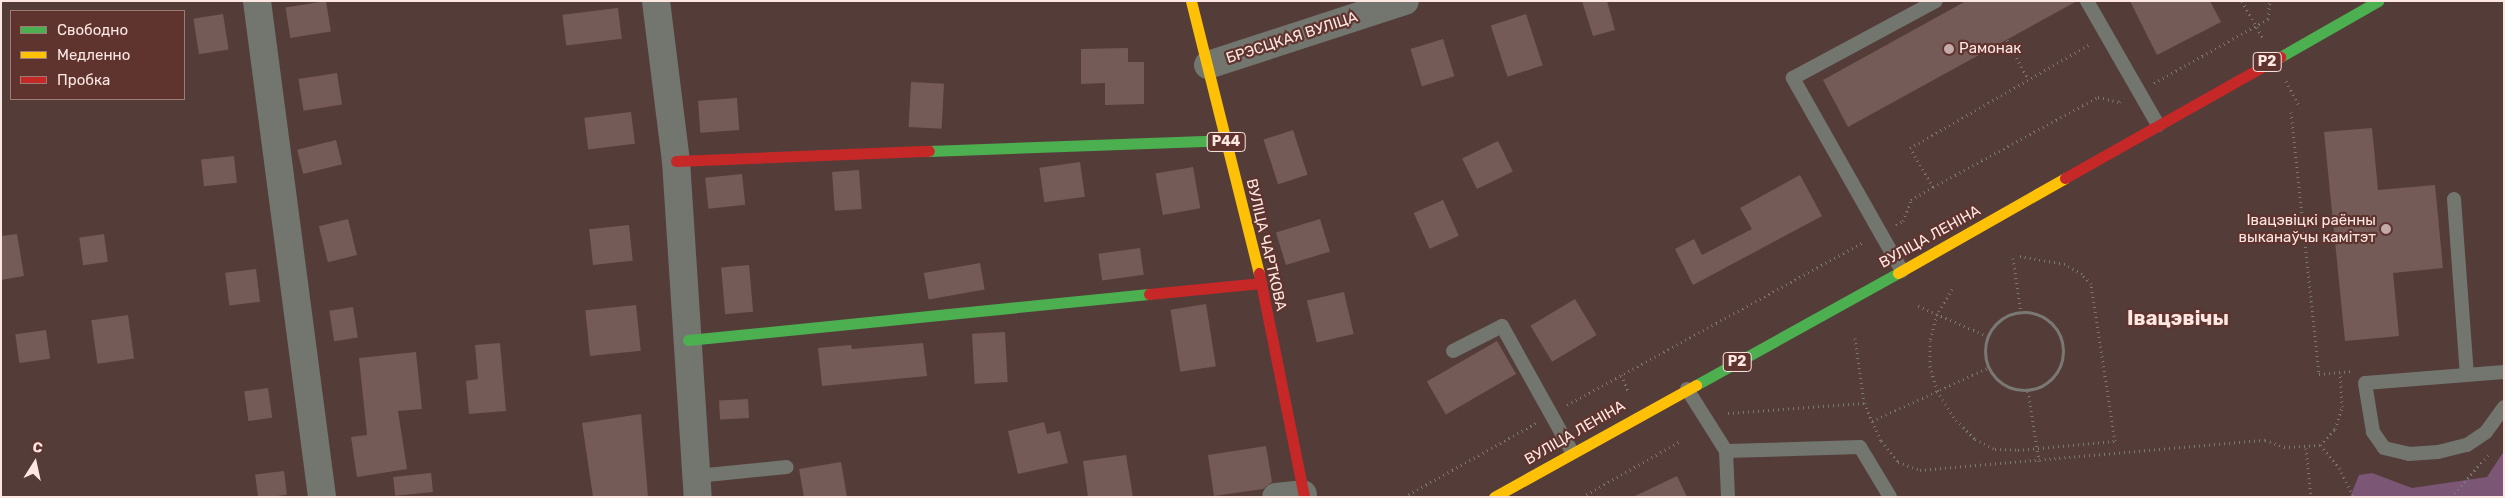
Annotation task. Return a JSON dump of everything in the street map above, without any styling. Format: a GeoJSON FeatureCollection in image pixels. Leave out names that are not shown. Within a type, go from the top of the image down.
{"type":"FeatureCollection","features":[{"type":"Feature","properties":{"kind":"main road","name":"ВУЛІЦА ЧАРТКОВА"},"geometry":{"type":"LineString","coordinates":[[1191,1],[1261,283],[1303,495]]}},
{"type":"Feature","properties":{"kind":"main road","name":"ВУЛІЦА ЛЕНІНА"},"geometry":{"type":"LineString","coordinates":[[1494,497],[1572,452],[1902,271],[2378,1]]}},
{"type":"Feature","properties":{"kind":"main road"},"geometry":{"type":"LineString","coordinates":[[676,161],[1225,140]]}},
{"type":"Feature","properties":{"kind":"main road"},"geometry":{"type":"LineString","coordinates":[[688,340],[1261,283]]}},
{"type":"Feature","properties":{"kind":"street"},"geometry":{"type":"LineString","coordinates":[[257,1],[322,497]]}},
{"type":"Feature","properties":{"kind":"street"},"geometry":{"type":"LineString","coordinates":[[656,1],[676,161],[697,486]]}},
{"type":"Feature","properties":{"kind":"street","name":"БРЭСЦКАЯ ВУЛІЦА"},"geometry":{"type":"LineString","coordinates":[[1208,65],[1405,1]]}},
{"type":"Feature","properties":{"kind":"street"},"geometry":{"type":"LineString","coordinates":[[1276,497],[1303,495]]}},
{"type":"Feature","properties":{"kind":"lane"},"geometry":{"type":"LineString","coordinates":[[1902,271],[1793,78],[1936,1]]}},
{"type":"Feature","properties":{"kind":"lane"},"geometry":{"type":"LineString","coordinates":[[2087,1],[2158,125]]}},
{"type":"Feature","properties":{"kind":"lane"},"geometry":{"type":"LineString","coordinates":[[2454,199],[2468,375]]}},
{"type":"Feature","properties":{"kind":"lane"},"geometry":{"type":"LineString","coordinates":[[1453,351],[1502,326],[1572,452]]}},
{"type":"Feature","properties":{"kind":"lane"},"geometry":{"type":"LineString","coordinates":[[2504,372],[2365,383],[2373,432],[2384,448],[2409,454],[2438,452],[2466,445],[2486,432],[2504,407]]}},
{"type":"Feature","properties":{"kind":"lane"},"geometry":{"type":"LineString","coordinates":[[1687,389],[1726,451],[1728,497]]}},
{"type":"Feature","properties":{"kind":"lane"},"geometry":{"type":"LineString","coordinates":[[1726,451],[1860,447],[1890,497]]}},
{"type":"Feature","properties":{"kind":"lane"},"geometry":{"type":"LineString","coordinates":[[697,486],[787,467]]}},
{"type":"Feature","properties":{"kind":"path"},"geometry":{"type":"LineString","coordinates":[[2242,1],[2257,26]]}},
{"type":"Feature","properties":{"kind":"path"},"geometry":{"type":"LineString","coordinates":[[1404,497],[1903,221],[1911,200],[1933,187],[2098,97],[2120,102],[2268,20],[2270,1]]}},
{"type":"Feature","properties":{"kind":"path"},"geometry":{"type":"LineString","coordinates":[[1933,187],[1910,148],[2106,35]]}},
{"type":"Feature","properties":{"kind":"path"},"geometry":{"type":"LineString","coordinates":[[2007,40],[2028,79]]}},
{"type":"Feature","properties":{"kind":"path"},"geometry":{"type":"LineString","coordinates":[[2291,112],[2319,374],[2360,370]]}},
{"type":"Feature","properties":{"kind":"path"},"geometry":{"type":"LineString","coordinates":[[1952,289],[1937,314],[1930,341],[1930,366],[1937,391],[1956,420],[1975,439],[1995,449],[2035,449],[2115,441],[2091,284],[2082,274],[2065,264],[2019,256]]}},
{"type":"Feature","properties":{"kind":"path"},"geometry":{"type":"LineString","coordinates":[[2014,258],[2021,313]]}},
{"type":"Feature","properties":{"kind":"path"},"geometry":{"type":"LineString","coordinates":[[1918,306],[1987,336]]}},
{"type":"Feature","properties":{"kind":"path"},"geometry":{"type":"LineString","coordinates":[[2021,313],[2043,317],[2055,328],[2062,343],[2062,359],[2056,374],[2044,385],[2028,390],[2005,385],[1988,368],[1984,352],[1987,336],[1997,323],[2011,314],[2021,313]]}},
{"type":"Feature","properties":{"kind":"path"},"geometry":{"type":"LineString","coordinates":[[1855,338],[1864,403],[1881,442],[1898,462],[1920,470],[2265,440],[2284,447],[2306,448],[2320,445],[2335,429],[2342,407],[2340,372]]}},
{"type":"Feature","properties":{"kind":"path"},"geometry":{"type":"LineString","coordinates":[[1872,420],[1988,368]]}},
{"type":"Feature","properties":{"kind":"path"},"geometry":{"type":"LineString","coordinates":[[2028,390],[2035,449],[2039,461]]}},
{"type":"Feature","properties":{"kind":"path"},"geometry":{"type":"LineString","coordinates":[[1728,413],[1864,403]]}},
{"type":"Feature","properties":{"kind":"path"},"geometry":{"type":"LineString","coordinates":[[1582,497],[1679,442]]}},
{"type":"Feature","properties":{"kind":"path"},"geometry":{"type":"LineString","coordinates":[[2320,445],[2339,468],[2354,497]]}},
{"type":"Feature","properties":{"kind":"path"},"geometry":{"type":"LineString","coordinates":[[2306,448],[2311,497]]}},
{"type":"Feature","properties":{"kind":"path"},"geometry":{"type":"LineString","coordinates":[[2451,497],[2492,451]]}},
{"type":"Feature","properties":{"kind":"shaded area"},"geometry":{"type":"Polygon","coordinates":[[[2504,451],[2504,497],[2350,497],[2359,475],[2372,473],[2412,488],[2487,477],[2504,451]]]}},
{"type":"Feature","properties":{"kind":"building"},"geometry":{"type":"Polygon","coordinates":[[[326,1],[331,32],[290,38],[286,7],[326,1]]]}},
{"type":"Feature","properties":{"kind":"building"},"geometry":{"type":"Polygon","coordinates":[[[1582,1],[1607,1],[1615,30],[1593,36],[1582,1]]]}},
{"type":"Feature","properties":{"kind":"building"},"geometry":{"type":"Polygon","coordinates":[[[1966,1],[2077,1],[1848,127],[1823,80],[1966,1]]]}},
{"type":"Feature","properties":{"kind":"building"},"geometry":{"type":"Polygon","coordinates":[[[2130,1],[2210,1],[2221,22],[2157,55],[2130,1]]]}},
{"type":"Feature","properties":{"kind":"building"},"geometry":{"type":"Polygon","coordinates":[[[618,8],[622,39],[566,46],[562,15],[618,8]]]}},
{"type":"Feature","properties":{"kind":"building"},"geometry":{"type":"Polygon","coordinates":[[[223,14],[229,50],[199,54],[193,19],[223,14]]]}},
{"type":"Feature","properties":{"kind":"building"},"geometry":{"type":"Polygon","coordinates":[[[1526,14],[1543,65],[1507,77],[1491,25],[1526,14]]]}},
{"type":"Feature","properties":{"kind":"building"},"geometry":{"type":"Polygon","coordinates":[[[1443,39],[1454,76],[1422,86],[1410,49],[1443,39]]]}},
{"type":"Feature","properties":{"kind":"building"},"geometry":{"type":"Polygon","coordinates":[[[1128,48],[1128,62],[1144,62],[1144,104],[1105,105],[1105,83],[1081,84],[1081,49],[1128,48]]]}},
{"type":"Feature","properties":{"kind":"building"},"geometry":{"type":"Polygon","coordinates":[[[337,73],[342,105],[303,111],[298,79],[337,73]]]}},
{"type":"Feature","properties":{"kind":"building"},"geometry":{"type":"Polygon","coordinates":[[[911,82],[944,84],[942,129],[909,127],[911,82]]]}},
{"type":"Feature","properties":{"kind":"building"},"geometry":{"type":"Polygon","coordinates":[[[737,98],[739,130],[700,133],[698,101],[737,98]]]}},
{"type":"Feature","properties":{"kind":"building"},"geometry":{"type":"Polygon","coordinates":[[[631,112],[635,144],[588,149],[584,118],[631,112]]]}},
{"type":"Feature","properties":{"kind":"building","name":"Івацэвіцкі раённы выканаўчы камітэт"},"geometry":{"type":"Polygon","coordinates":[[[2372,128],[2378,190],[2435,185],[2443,268],[2393,273],[2399,336],[2345,341],[2324,132],[2372,128]]]}},
{"type":"Feature","properties":{"kind":"building"},"geometry":{"type":"Polygon","coordinates":[[[1293,130],[1308,175],[1278,184],[1264,140],[1293,130]]]}},
{"type":"Feature","properties":{"kind":"building"},"geometry":{"type":"Polygon","coordinates":[[[336,140],[342,164],[303,174],[297,150],[336,140]]]}},
{"type":"Feature","properties":{"kind":"building"},"geometry":{"type":"Polygon","coordinates":[[[1498,141],[1513,172],[1477,189],[1462,159],[1498,141]]]}},
{"type":"Feature","properties":{"kind":"building"},"geometry":{"type":"Polygon","coordinates":[[[234,156],[237,183],[204,186],[201,159],[234,156]]]}},
{"type":"Feature","properties":{"kind":"building"},"geometry":{"type":"Polygon","coordinates":[[[1080,162],[1085,197],[1044,202],[1039,168],[1080,162]]]}},
{"type":"Feature","properties":{"kind":"building"},"geometry":{"type":"Polygon","coordinates":[[[1193,167],[1200,208],[1163,215],[1156,174],[1193,167]]]}},
{"type":"Feature","properties":{"kind":"building"},"geometry":{"type":"Polygon","coordinates":[[[859,170],[862,209],[835,211],[832,172],[859,170]]]}},
{"type":"Feature","properties":{"kind":"building"},"geometry":{"type":"Polygon","coordinates":[[[742,174],[745,205],[708,209],[705,178],[742,174]]]}},
{"type":"Feature","properties":{"kind":"building"},"geometry":{"type":"Polygon","coordinates":[[[1800,175],[1822,216],[1693,285],[1675,249],[1694,239],[1702,255],[1752,229],[1740,208],[1800,175]]]}},
{"type":"Feature","properties":{"kind":"building"},"geometry":{"type":"Polygon","coordinates":[[[1443,200],[1459,236],[1430,249],[1414,213],[1443,200]]]}},
{"type":"Feature","properties":{"kind":"building"},"geometry":{"type":"Polygon","coordinates":[[[348,219],[357,255],[328,262],[319,226],[348,219]]]}},
{"type":"Feature","properties":{"kind":"building"},"geometry":{"type":"Polygon","coordinates":[[[1320,219],[1330,252],[1286,265],[1276,232],[1320,219]]]}},
{"type":"Feature","properties":{"kind":"building"},"geometry":{"type":"Polygon","coordinates":[[[629,225],[633,261],[593,265],[589,229],[629,225]]]}},
{"type":"Feature","properties":{"kind":"building"},"geometry":{"type":"Polygon","coordinates":[[[17,234],[24,276],[1,280],[1,236],[17,234]]]}},
{"type":"Feature","properties":{"kind":"building"},"geometry":{"type":"Polygon","coordinates":[[[104,234],[108,262],[83,265],[79,237],[104,234]]]}},
{"type":"Feature","properties":{"kind":"building"},"geometry":{"type":"Polygon","coordinates":[[[1140,248],[1144,275],[1102,281],[1098,254],[1140,248]]]}},
{"type":"Feature","properties":{"kind":"building"},"geometry":{"type":"Polygon","coordinates":[[[980,263],[985,290],[929,299],[924,273],[980,263]]]}},
{"type":"Feature","properties":{"kind":"building"},"geometry":{"type":"Polygon","coordinates":[[[749,265],[753,312],[725,314],[721,267],[749,265]]]}},
{"type":"Feature","properties":{"kind":"building"},"geometry":{"type":"Polygon","coordinates":[[[256,269],[260,302],[229,306],[225,273],[256,269]]]}},
{"type":"Feature","properties":{"kind":"building"},"geometry":{"type":"Polygon","coordinates":[[[1344,292],[1354,334],[1317,342],[1307,301],[1344,292]]]}},
{"type":"Feature","properties":{"kind":"building"},"geometry":{"type":"Polygon","coordinates":[[[1575,299],[1597,335],[1552,362],[1530,326],[1575,299]]]}},
{"type":"Feature","properties":{"kind":"building"},"geometry":{"type":"Polygon","coordinates":[[[1206,304],[1216,366],[1180,372],[1170,310],[1206,304]]]}},
{"type":"Feature","properties":{"kind":"building"},"geometry":{"type":"Polygon","coordinates":[[[636,305],[641,351],[590,356],[585,310],[636,305]]]}},
{"type":"Feature","properties":{"kind":"building"},"geometry":{"type":"Polygon","coordinates":[[[353,307],[358,338],[334,341],[329,311],[353,307]]]}},
{"type":"Feature","properties":{"kind":"building"},"geometry":{"type":"Polygon","coordinates":[[[128,315],[134,359],[97,364],[91,320],[128,315]]]}},
{"type":"Feature","properties":{"kind":"building"},"geometry":{"type":"Polygon","coordinates":[[[46,330],[50,359],[19,363],[15,334],[46,330]]]}},
{"type":"Feature","properties":{"kind":"building"},"geometry":{"type":"Polygon","coordinates":[[[1005,332],[1008,382],[975,384],[972,334],[1005,332]]]}},
{"type":"Feature","properties":{"kind":"building"},"geometry":{"type":"Polygon","coordinates":[[[1497,341],[1516,374],[1446,414],[1427,382],[1497,341]]]}},
{"type":"Feature","properties":{"kind":"building"},"geometry":{"type":"Polygon","coordinates":[[[500,343],[506,411],[469,414],[466,381],[478,379],[475,345],[500,343]]]}},
{"type":"Feature","properties":{"kind":"building"},"geometry":{"type":"Polygon","coordinates":[[[923,343],[927,376],[822,386],[818,348],[851,345],[852,349],[923,343]]]}},
{"type":"Feature","properties":{"kind":"building"},"geometry":{"type":"Polygon","coordinates":[[[416,352],[422,409],[398,411],[407,469],[357,477],[351,437],[367,435],[359,358],[416,352]]]}},
{"type":"Feature","properties":{"kind":"building"},"geometry":{"type":"Polygon","coordinates":[[[268,388],[272,418],[248,421],[244,391],[268,388]]]}},
{"type":"Feature","properties":{"kind":"building"},"geometry":{"type":"Polygon","coordinates":[[[748,399],[749,418],[720,419],[719,401],[748,399]]]}},
{"type":"Feature","properties":{"kind":"building"},"geometry":{"type":"Polygon","coordinates":[[[641,414],[648,497],[593,497],[582,423],[641,414]]]}},
{"type":"Feature","properties":{"kind":"building"},"geometry":{"type":"Polygon","coordinates":[[[1044,422],[1047,434],[1060,431],[1068,463],[1018,474],[1008,431],[1044,422]]]}},
{"type":"Feature","properties":{"kind":"building"},"geometry":{"type":"Polygon","coordinates":[[[1266,446],[1272,482],[1263,489],[1214,496],[1208,455],[1266,446]]]}},
{"type":"Feature","properties":{"kind":"building"},"geometry":{"type":"Polygon","coordinates":[[[1126,455],[1133,497],[1088,497],[1083,461],[1126,455]]]}},
{"type":"Feature","properties":{"kind":"building"},"geometry":{"type":"Polygon","coordinates":[[[841,462],[847,497],[804,497],[799,469],[841,462]]]}},
{"type":"Feature","properties":{"kind":"building"},"geometry":{"type":"Polygon","coordinates":[[[284,471],[287,495],[258,497],[255,475],[284,471]]]}},
{"type":"Feature","properties":{"kind":"building"},"geometry":{"type":"Polygon","coordinates":[[[431,473],[433,492],[395,496],[393,477],[431,473]]]}},
{"type":"Feature","properties":{"kind":"building"},"geometry":{"type":"Polygon","coordinates":[[[1677,476],[1687,497],[1633,497],[1677,476]]]}},
{"type":"Feature","properties":{"kind":"traffic: fast"},"geometry":{"type":"LineString","coordinates":[[2280,57],[2378,1]]}},
{"type":"Feature","properties":{"kind":"traffic: fast"},"geometry":{"type":"LineString","coordinates":[[929,151],[1225,140]]}},
{"type":"Feature","properties":{"kind":"traffic: fast"},"geometry":{"type":"LineString","coordinates":[[1696,385],[1898,273]]}},
{"type":"Feature","properties":{"kind":"traffic: fast"},"geometry":{"type":"LineString","coordinates":[[688,340],[1149,294]]}},
{"type":"Feature","properties":{"kind":"traffic: slow"},"geometry":{"type":"LineString","coordinates":[[1191,1],[1259,273]]}},
{"type":"Feature","properties":{"kind":"traffic: slow"},"geometry":{"type":"LineString","coordinates":[[1898,273],[2065,178]]}},
{"type":"Feature","properties":{"kind":"traffic: slow"},"geometry":{"type":"LineString","coordinates":[[1494,497],[1696,385]]}},
{"type":"Feature","properties":{"kind":"traffic: jam"},"geometry":{"type":"LineString","coordinates":[[2065,178],[2280,57]]}},
{"type":"Feature","properties":{"kind":"traffic: jam"},"geometry":{"type":"LineString","coordinates":[[676,161],[929,151]]}},
{"type":"Feature","properties":{"kind":"traffic: jam"},"geometry":{"type":"LineString","coordinates":[[1259,273],[1304,497]]}},
{"type":"Feature","properties":{"kind":"traffic: jam"},"geometry":{"type":"LineString","coordinates":[[1149,294],[1261,283]]}},
{"type":"Feature","properties":{"kind":"place","name":"Рамонак"},"geometry":{"type":"Point","coordinates":[1949,49]}},
{"type":"Feature","properties":{"kind":"place","name":"Івацэвіцкі раённы выканаўчы камітэт"},"geometry":{"type":"Point","coordinates":[2386,229]}},
{"type":"Feature","properties":{"kind":"district","name":"Івацэвічы"},"geometry":{"type":"Point","coordinates":[2178,318]}}]}
